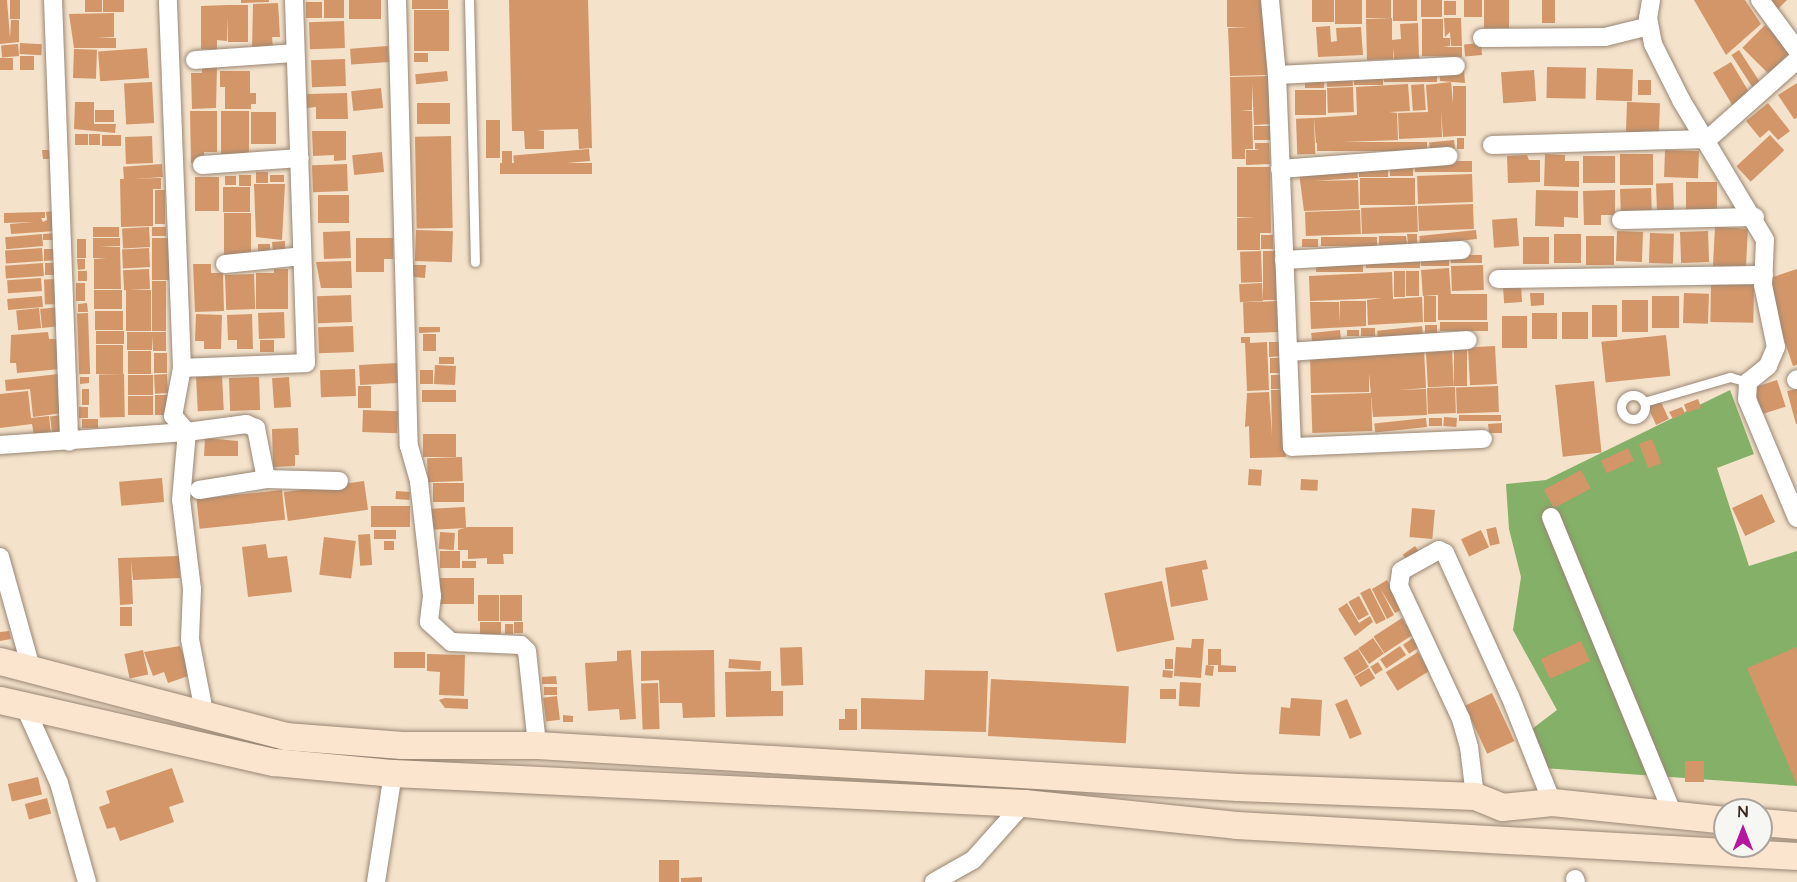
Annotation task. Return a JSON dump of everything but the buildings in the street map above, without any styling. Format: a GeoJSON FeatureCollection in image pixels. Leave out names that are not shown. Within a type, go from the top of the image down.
{"type":"FeatureCollection","features":[{"type":"Feature","properties":{"kind":"main road"},"geometry":{"type":"LineString","coordinates":[[0,661],[205,717],[285,736],[402,745],[537,745],[1238,786],[1475,796],[1502,807],[1552,802],[1674,817],[1713,819]]}},
{"type":"Feature","properties":{"kind":"main road"},"geometry":{"type":"LineString","coordinates":[[12,702],[274,762],[393,773],[1024,803],[1236,825],[1797,856]]}},
{"type":"Feature","properties":{"kind":"main road"},"geometry":{"type":"LineString","coordinates":[[1236,825],[1238,786]]}},
{"type":"Feature","properties":{"kind":"main road"},"geometry":{"type":"LineString","coordinates":[[1773,823],[1797,825]]}},
{"type":"Feature","properties":{"kind":"street"},"geometry":{"type":"LineString","coordinates":[[53,0],[69,442]]}},
{"type":"Feature","properties":{"kind":"street"},"geometry":{"type":"LineString","coordinates":[[168,0],[182,368],[173,416],[187,432],[181,500],[192,589],[190,639],[205,717]]}},
{"type":"Feature","properties":{"kind":"street"},"geometry":{"type":"LineString","coordinates":[[182,368],[306,363],[294,0]]}},
{"type":"Feature","properties":{"kind":"street"},"geometry":{"type":"LineString","coordinates":[[398,0],[409,446],[419,482],[432,596],[429,622],[451,642],[521,645],[527,651],[537,745]]}},
{"type":"Feature","properties":{"kind":"street"},"geometry":{"type":"LineString","coordinates":[[1270,0],[1277,75],[1293,447],[1483,439]]}},
{"type":"Feature","properties":{"kind":"street"},"geometry":{"type":"LineString","coordinates":[[1651,0],[1649,26],[1653,44],[1676,91],[1755,217],[1765,240],[1764,275],[1776,348],[1768,366],[1748,382],[1747,399],[1797,519]]}},
{"type":"Feature","properties":{"kind":"street"},"geometry":{"type":"LineString","coordinates":[[1760,0],[1797,50]]}},
{"type":"Feature","properties":{"kind":"street"},"geometry":{"type":"LineString","coordinates":[[1482,38],[1605,37],[1649,26]]}},
{"type":"Feature","properties":{"kind":"street"},"geometry":{"type":"LineString","coordinates":[[195,60],[296,53]]}},
{"type":"Feature","properties":{"kind":"street"},"geometry":{"type":"LineString","coordinates":[[1492,145],[1708,139],[1797,60]]}},
{"type":"Feature","properties":{"kind":"street"},"geometry":{"type":"LineString","coordinates":[[1277,75],[1456,66]]}},
{"type":"Feature","properties":{"kind":"street"},"geometry":{"type":"LineString","coordinates":[[1280,169],[1448,156]]}},
{"type":"Feature","properties":{"kind":"street"},"geometry":{"type":"LineString","coordinates":[[202,165],[300,158]]}},
{"type":"Feature","properties":{"kind":"street"},"geometry":{"type":"LineString","coordinates":[[1621,220],[1755,217]]}},
{"type":"Feature","properties":{"kind":"street"},"geometry":{"type":"LineString","coordinates":[[1284,260],[1462,250]]}},
{"type":"Feature","properties":{"kind":"street"},"geometry":{"type":"LineString","coordinates":[[225,264],[303,256]]}},
{"type":"Feature","properties":{"kind":"street"},"geometry":{"type":"LineString","coordinates":[[1497,279],[1764,275]]}},
{"type":"Feature","properties":{"kind":"street"},"geometry":{"type":"LineString","coordinates":[[1289,352],[1468,340]]}},
{"type":"Feature","properties":{"kind":"street"},"geometry":{"type":"LineString","coordinates":[[0,445],[29,440],[69,442],[187,432],[246,423],[256,428],[266,479]]}},
{"type":"Feature","properties":{"kind":"street"},"geometry":{"type":"LineString","coordinates":[[199,490],[266,479],[339,481]]}},
{"type":"Feature","properties":{"kind":"street"},"geometry":{"type":"LineString","coordinates":[[1551,517],[1674,817]]}},
{"type":"Feature","properties":{"kind":"street"},"geometry":{"type":"LineString","coordinates":[[1475,796],[1469,747],[1461,719],[1399,586],[1401,572],[1439,550],[1445,553],[1506,686],[1552,802]]}},
{"type":"Feature","properties":{"kind":"street"},"geometry":{"type":"LineString","coordinates":[[0,557],[31,668]]}},
{"type":"Feature","properties":{"kind":"street"},"geometry":{"type":"LineString","coordinates":[[12,702],[59,783],[87,882]]}},
{"type":"Feature","properties":{"kind":"street"},"geometry":{"type":"LineString","coordinates":[[376,882],[393,773]]}},
{"type":"Feature","properties":{"kind":"street"},"geometry":{"type":"LineString","coordinates":[[934,882],[958,876],[994,841],[1024,803]]}},
{"type":"Feature","properties":{"kind":"lane"},"geometry":{"type":"LineString","coordinates":[[469,0],[475,262]]}},
{"type":"Feature","properties":{"kind":"lane"},"geometry":{"type":"LineString","coordinates":[[1644,402],[1730,377],[1748,382]]}},
{"type":"Feature","properties":{"kind":"green space"},"geometry":{"type":"Polygon","coordinates":[[[1730,390],[1754,454],[1717,468],[1749,566],[1797,551],[1797,786],[1543,768],[1524,735],[1557,710],[1513,630],[1521,577],[1509,529],[1506,484],[1546,480],[1730,390]]]}}]}
